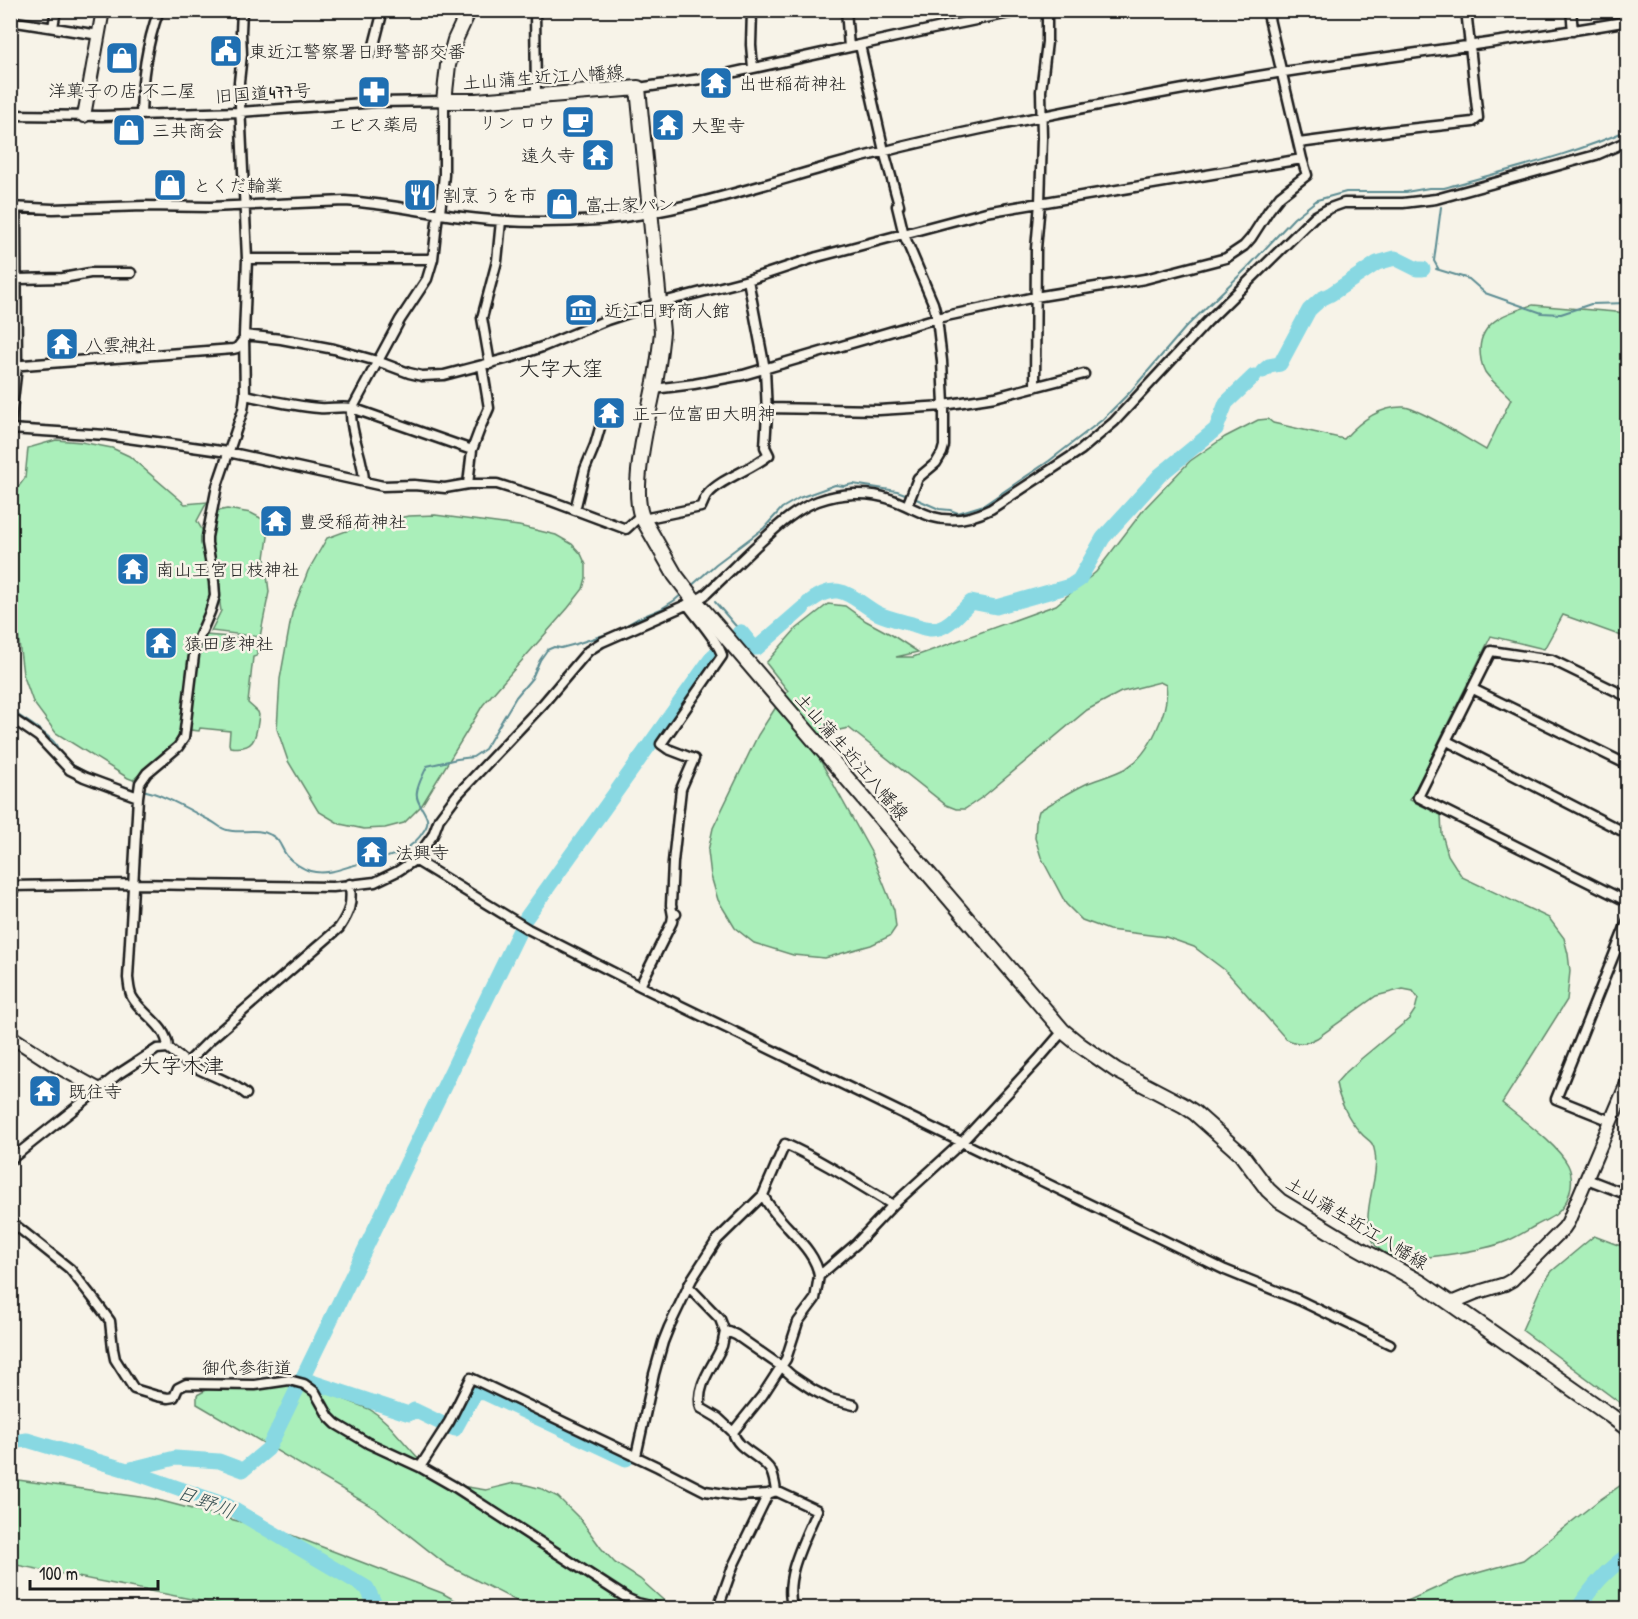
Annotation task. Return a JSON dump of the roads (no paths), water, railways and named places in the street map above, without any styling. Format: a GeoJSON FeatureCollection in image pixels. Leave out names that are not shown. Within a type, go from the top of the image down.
{"type":"FeatureCollection","features":[{"type":"Feature","properties":{"kind":"main road","name":"土山蒲生近江八幡線"},"geometry":{"type":"LineString","coordinates":[[469,10],[455,40],[448,65],[444,101],[476,101],[638,88],[662,332],[647,421],[638,500],[642,517],[691,600],[1063,1031],[1116,1070],[1195,1113],[1241,1154],[1268,1190],[1280,1201],[1420,1282],[1628,1429]]}},
{"type":"Feature","properties":{"kind":"street"},"geometry":{"type":"LineString","coordinates":[[53,27],[56,10]]}},
{"type":"Feature","properties":{"kind":"street"},"geometry":{"type":"LineString","coordinates":[[84,116],[103,10]]}},
{"type":"Feature","properties":{"kind":"street"},"geometry":{"type":"LineString","coordinates":[[141,116],[144,66],[159,10]]}},
{"type":"Feature","properties":{"kind":"street"},"geometry":{"type":"LineString","coordinates":[[168,1048],[168,1041],[132,997],[129,987],[139,796],[140,784],[147,773],[178,747],[184,738],[195,647],[215,596],[207,537],[218,486],[243,410],[245,395],[244,337],[247,259],[239,82],[242,54],[242,10]]}},
{"type":"Feature","properties":{"kind":"street"},"geometry":{"type":"LineString","coordinates":[[372,53],[383,10]]}},
{"type":"Feature","properties":{"kind":"street"},"geometry":{"type":"LineString","coordinates":[[535,10],[536,96]]}},
{"type":"Feature","properties":{"kind":"street"},"geometry":{"type":"LineString","coordinates":[[752,10],[753,68]]}},
{"type":"Feature","properties":{"kind":"street"},"geometry":{"type":"LineString","coordinates":[[846,10],[849,47]]}},
{"type":"Feature","properties":{"kind":"street"},"geometry":{"type":"LineString","coordinates":[[638,88],[708,78],[1024,10]]}},
{"type":"Feature","properties":{"kind":"street"},"geometry":{"type":"LineString","coordinates":[[1035,387],[1036,249],[1040,203],[1042,74],[1047,42],[1047,10]]}},
{"type":"Feature","properties":{"kind":"street"},"geometry":{"type":"LineString","coordinates":[[654,389],[694,384],[765,369],[937,318],[1035,297],[1145,279],[1226,258],[1244,246],[1280,196],[1307,175],[1267,10]]}},
{"type":"Feature","properties":{"kind":"street"},"geometry":{"type":"LineString","coordinates":[[1299,143],[1473,122],[1478,118],[1466,10]]}},
{"type":"Feature","properties":{"kind":"street"},"geometry":{"type":"LineString","coordinates":[[1571,10],[1573,31]]}},
{"type":"Feature","properties":{"kind":"street"},"geometry":{"type":"LineString","coordinates":[[10,21],[99,35]]}},
{"type":"Feature","properties":{"kind":"street"},"geometry":{"type":"LineString","coordinates":[[748,280],[765,369],[767,408],[765,447],[769,455],[759,464],[721,483],[707,495],[701,507],[642,517],[626,529],[497,484],[468,484],[445,488],[414,485],[383,486],[228,452],[105,435],[10,428],[17,279],[13,207],[53,209],[245,206],[345,201],[501,221],[555,222],[649,214],[723,197],[924,141],[1153,94],[1628,21]]}},
{"type":"Feature","properties":{"kind":"street"},"geometry":{"type":"LineString","coordinates":[[860,45],[899,205],[897,206],[904,235],[933,303],[937,318],[944,406],[944,446],[936,464],[918,478],[908,504]]}},
{"type":"Feature","properties":{"kind":"street"},"geometry":{"type":"LineString","coordinates":[[364,482],[364,473],[351,425],[352,408],[400,320],[427,279],[433,259],[444,175],[444,101]]}},
{"type":"Feature","properties":{"kind":"street","name":"旧国道477号"},"geometry":{"type":"LineString","coordinates":[[10,115],[141,116],[240,112],[377,102],[444,101]]}},
{"type":"Feature","properties":{"kind":"street"},"geometry":{"type":"LineString","coordinates":[[10,886],[134,884],[333,887],[382,879],[415,860],[433,835],[439,819],[457,795],[543,704],[588,651],[602,642],[705,595],[779,525],[796,512],[816,501],[845,494],[890,498],[933,517],[950,519],[971,517],[991,509],[1081,450],[1114,422],[1207,322],[1300,229],[1329,208],[1344,203],[1403,203],[1436,199],[1596,155],[1628,141]]}},
{"type":"Feature","properties":{"kind":"street"},"geometry":{"type":"LineString","coordinates":[[244,337],[303,343],[334,349],[377,361],[409,374],[444,375],[486,365],[542,347],[607,320],[659,303],[748,280],[817,257],[986,212],[1302,159]]}},
{"type":"Feature","properties":{"kind":"street"},"geometry":{"type":"LineString","coordinates":[[468,484],[472,450],[489,408],[482,318],[497,261],[501,221]]}},
{"type":"Feature","properties":{"kind":"street"},"geometry":{"type":"LineString","coordinates":[[247,259],[433,259]]}},
{"type":"Feature","properties":{"kind":"street"},"geometry":{"type":"LineString","coordinates":[[17,279],[63,278],[90,273],[131,273]]}},
{"type":"Feature","properties":{"kind":"street"},"geometry":{"type":"LineString","coordinates":[[14,366],[233,349],[237,348],[244,337]]}},
{"type":"Feature","properties":{"kind":"street"},"geometry":{"type":"LineString","coordinates":[[767,408],[879,410],[944,406],[995,397],[1084,374]]}},
{"type":"Feature","properties":{"kind":"street"},"geometry":{"type":"LineString","coordinates":[[245,395],[306,407],[352,408],[472,450]]}},
{"type":"Feature","properties":{"kind":"street"},"geometry":{"type":"LineString","coordinates":[[575,510],[585,469],[606,407]]}},
{"type":"Feature","properties":{"kind":"street"},"geometry":{"type":"LineString","coordinates":[[640,986],[675,915],[671,905],[673,862],[681,789],[694,759],[661,744],[722,656],[722,652],[691,600]]}},
{"type":"Feature","properties":{"kind":"street"},"geometry":{"type":"LineString","coordinates":[[1628,698],[1552,660],[1491,651],[1418,797],[1628,902]]}},
{"type":"Feature","properties":{"kind":"street"},"geometry":{"type":"LineString","coordinates":[[1473,689],[1628,765]]}},
{"type":"Feature","properties":{"kind":"street"},"geometry":{"type":"LineString","coordinates":[[10,717],[39,737],[70,770],[139,796]]}},
{"type":"Feature","properties":{"kind":"street"},"geometry":{"type":"LineString","coordinates":[[1447,741],[1628,834]]}},
{"type":"Feature","properties":{"kind":"street"},"geometry":{"type":"LineString","coordinates":[[415,860],[528,929],[640,986],[1225,1270],[1299,1300],[1390,1344]]}},
{"type":"Feature","properties":{"kind":"street"},"geometry":{"type":"LineString","coordinates":[[186,1063],[339,928],[349,912],[350,884]]}},
{"type":"Feature","properties":{"kind":"street"},"geometry":{"type":"LineString","coordinates":[[1611,1121],[1556,1099],[1628,920]]}},
{"type":"Feature","properties":{"kind":"street"},"geometry":{"type":"LineString","coordinates":[[819,1276],[856,1244],[893,1205],[961,1143],[1063,1031]]}},
{"type":"Feature","properties":{"kind":"street"},"geometry":{"type":"LineString","coordinates":[[10,1036],[53,1064],[98,1089]]}},
{"type":"Feature","properties":{"kind":"street"},"geometry":{"type":"LineString","coordinates":[[10,1160],[98,1089],[157,1049],[168,1048],[186,1063],[231,1084],[246,1094]]}},
{"type":"Feature","properties":{"kind":"street"},"geometry":{"type":"LineString","coordinates":[[1451,1303],[1512,1280],[1564,1228],[1628,1081]]}},
{"type":"Feature","properties":{"kind":"street"},"geometry":{"type":"LineString","coordinates":[[636,1456],[663,1342],[688,1286],[717,1240],[763,1195],[784,1144],[832,1168],[893,1205]]}},
{"type":"Feature","properties":{"kind":"street"},"geometry":{"type":"LineString","coordinates":[[1587,1179],[1628,1195]]}},
{"type":"Feature","properties":{"kind":"street"},"geometry":{"type":"LineString","coordinates":[[733,1432],[782,1367],[798,1322],[815,1299],[819,1276],[812,1256],[777,1217],[763,1195]]}},
{"type":"Feature","properties":{"kind":"street","name":"御代参街道"},"geometry":{"type":"LineString","coordinates":[[10,1221],[70,1269],[110,1321],[115,1359],[134,1389],[168,1398],[174,1397],[178,1388],[183,1384],[255,1385],[289,1380],[301,1383],[315,1392],[329,1417],[336,1424],[368,1443],[420,1467],[455,1487],[628,1599],[659,1608]]}},
{"type":"Feature","properties":{"kind":"street"},"geometry":{"type":"LineString","coordinates":[[688,1286],[720,1319],[725,1332],[722,1345],[702,1386],[701,1408],[718,1418],[733,1432],[736,1441],[757,1457],[770,1471],[772,1492],[733,1566],[718,1608]]}},
{"type":"Feature","properties":{"kind":"street"},"geometry":{"type":"LineString","coordinates":[[725,1332],[736,1335],[821,1395],[854,1405]]}},
{"type":"Feature","properties":{"kind":"street"},"geometry":{"type":"LineString","coordinates":[[420,1467],[449,1422],[471,1378],[705,1491],[739,1496],[772,1492],[817,1510],[798,1555],[793,1575],[790,1600],[793,1608]]}},
{"type":"Feature","properties":{"kind":"waterway"},"geometry":{"type":"LineString","coordinates":[[914,498],[939,509],[958,513],[984,505],[1049,461],[1102,420],[1130,392],[1186,327],[1247,268],[1294,218],[1317,200],[1346,192],[1406,192],[1444,188],[1560,155],[1628,130]]}},
{"type":"Feature","properties":{"kind":"waterway"},"geometry":{"type":"LineString","coordinates":[[1439,270],[1434,261],[1441,207]]}},
{"type":"Feature","properties":{"kind":"waterway"},"geometry":{"type":"LineString","coordinates":[[1263,371],[1269,366],[1280,364],[1309,310],[1321,299],[1377,263],[1395,258],[1417,269],[1423,269]]}},
{"type":"Feature","properties":{"kind":"waterway"},"geometry":{"type":"LineString","coordinates":[[1436,269],[1469,279],[1485,293],[1542,313],[1561,314],[1591,304],[1628,303]]}},
{"type":"Feature","properties":{"kind":"waterway"},"geometry":{"type":"LineString","coordinates":[[808,603],[828,592],[836,591],[851,596],[881,615],[932,629],[948,624],[971,602],[996,607],[1070,586],[1079,580],[1103,538],[1160,475],[1216,429],[1226,403],[1254,376]]}},
{"type":"Feature","properties":{"kind":"waterway"},"geometry":{"type":"LineString","coordinates":[[689,588],[716,564],[764,528],[782,508],[799,498],[835,485],[853,484],[908,495]]}},
{"type":"Feature","properties":{"kind":"waterway"},"geometry":{"type":"LineString","coordinates":[[141,790],[167,798],[225,829],[260,831],[271,835],[277,839],[289,858],[310,871],[331,872],[392,855],[402,851],[418,839],[427,824],[426,815],[417,797],[427,766],[473,757],[485,749],[516,697],[532,678],[547,650],[576,644],[616,631],[661,609],[683,593]]}},
{"type":"Feature","properties":{"kind":"waterway"},"geometry":{"type":"LineString","coordinates":[[715,602],[741,632]]}},
{"type":"Feature","properties":{"kind":"waterway"},"geometry":{"type":"LineString","coordinates":[[739,633],[741,632],[754,648],[757,648],[803,608]]}},
{"type":"Feature","properties":{"kind":"waterway"},"geometry":{"type":"LineString","coordinates":[[526,918],[713,656]]}},
{"type":"Feature","properties":{"kind":"waterway"},"geometry":{"type":"LineString","coordinates":[[10,710],[48,736],[72,765],[99,778],[135,790]]}},
{"type":"Feature","properties":{"kind":"waterway"},"geometry":{"type":"LineString","coordinates":[[127,1470],[175,1458],[219,1461],[243,1470],[268,1449],[520,930]]}},
{"type":"Feature","properties":{"kind":"waterway"},"geometry":{"type":"LineString","coordinates":[[303,1379],[409,1414],[414,1410],[445,1425]]}},
{"type":"Feature","properties":{"kind":"waterway"},"geometry":{"type":"LineString","coordinates":[[452,1428],[455,1429],[477,1392],[485,1393],[626,1459]]}},
{"type":"Feature","properties":{"kind":"waterway","name":"日野川"},"geometry":{"type":"LineString","coordinates":[[10,1442],[27,1440],[127,1470],[226,1505],[367,1588],[377,1608]]}},
{"type":"Feature","properties":{"kind":"waterway","name":"日野川"},"geometry":{"type":"LineString","coordinates":[[1578,1608],[1600,1579],[1628,1555]]}},
{"type":"Feature","properties":{"kind":"place","name":"東近江警察署日野警部交番"},"geometry":{"type":"Point","coordinates":[226,51]}},
{"type":"Feature","properties":{"kind":"place","name":"洋菓子の店 不二屋"},"geometry":{"type":"Point","coordinates":[122,58]}},
{"type":"Feature","properties":{"kind":"place","name":"出世稲荷神社"},"geometry":{"type":"Point","coordinates":[716,83]}},
{"type":"Feature","properties":{"kind":"place","name":"エビス薬局"},"geometry":{"type":"Point","coordinates":[374,92]}},
{"type":"Feature","properties":{"kind":"place","name":"リン ロウ"},"geometry":{"type":"Point","coordinates":[578,122]}},
{"type":"Feature","properties":{"kind":"place","name":"大聖寺"},"geometry":{"type":"Point","coordinates":[668,125]}},
{"type":"Feature","properties":{"kind":"place","name":"三共商会"},"geometry":{"type":"Point","coordinates":[129,130]}},
{"type":"Feature","properties":{"kind":"place","name":"遠久寺"},"geometry":{"type":"Point","coordinates":[598,155]}},
{"type":"Feature","properties":{"kind":"place","name":"とくだ輪業"},"geometry":{"type":"Point","coordinates":[170,185]}},
{"type":"Feature","properties":{"kind":"place","name":"割烹 うを市"},"geometry":{"type":"Point","coordinates":[420,195]}},
{"type":"Feature","properties":{"kind":"place","name":"富士家パン"},"geometry":{"type":"Point","coordinates":[562,204]}},
{"type":"Feature","properties":{"kind":"place","name":"近江日野商人館"},"geometry":{"type":"Point","coordinates":[581,310]}},
{"type":"Feature","properties":{"kind":"place","name":"八雲神社"},"geometry":{"type":"Point","coordinates":[62,344]}},
{"type":"Feature","properties":{"kind":"place","name":"正一位富田大明神"},"geometry":{"type":"Point","coordinates":[609,413]}},
{"type":"Feature","properties":{"kind":"place","name":"豊受稲荷神社"},"geometry":{"type":"Point","coordinates":[276,521]}},
{"type":"Feature","properties":{"kind":"place","name":"南山王宮日枝神社"},"geometry":{"type":"Point","coordinates":[133,569]}},
{"type":"Feature","properties":{"kind":"place","name":"猿田彦神社"},"geometry":{"type":"Point","coordinates":[161,643]}},
{"type":"Feature","properties":{"kind":"place","name":"法興寺"},"geometry":{"type":"Point","coordinates":[372,852]}},
{"type":"Feature","properties":{"kind":"place","name":"既往寺"},"geometry":{"type":"Point","coordinates":[45,1091]}},
{"type":"Feature","properties":{"kind":"district","name":"大字大窪"},"geometry":{"type":"Point","coordinates":[561,368]}},
{"type":"Feature","properties":{"kind":"district","name":"大字木津"},"geometry":{"type":"Point","coordinates":[182,1065]}}]}
